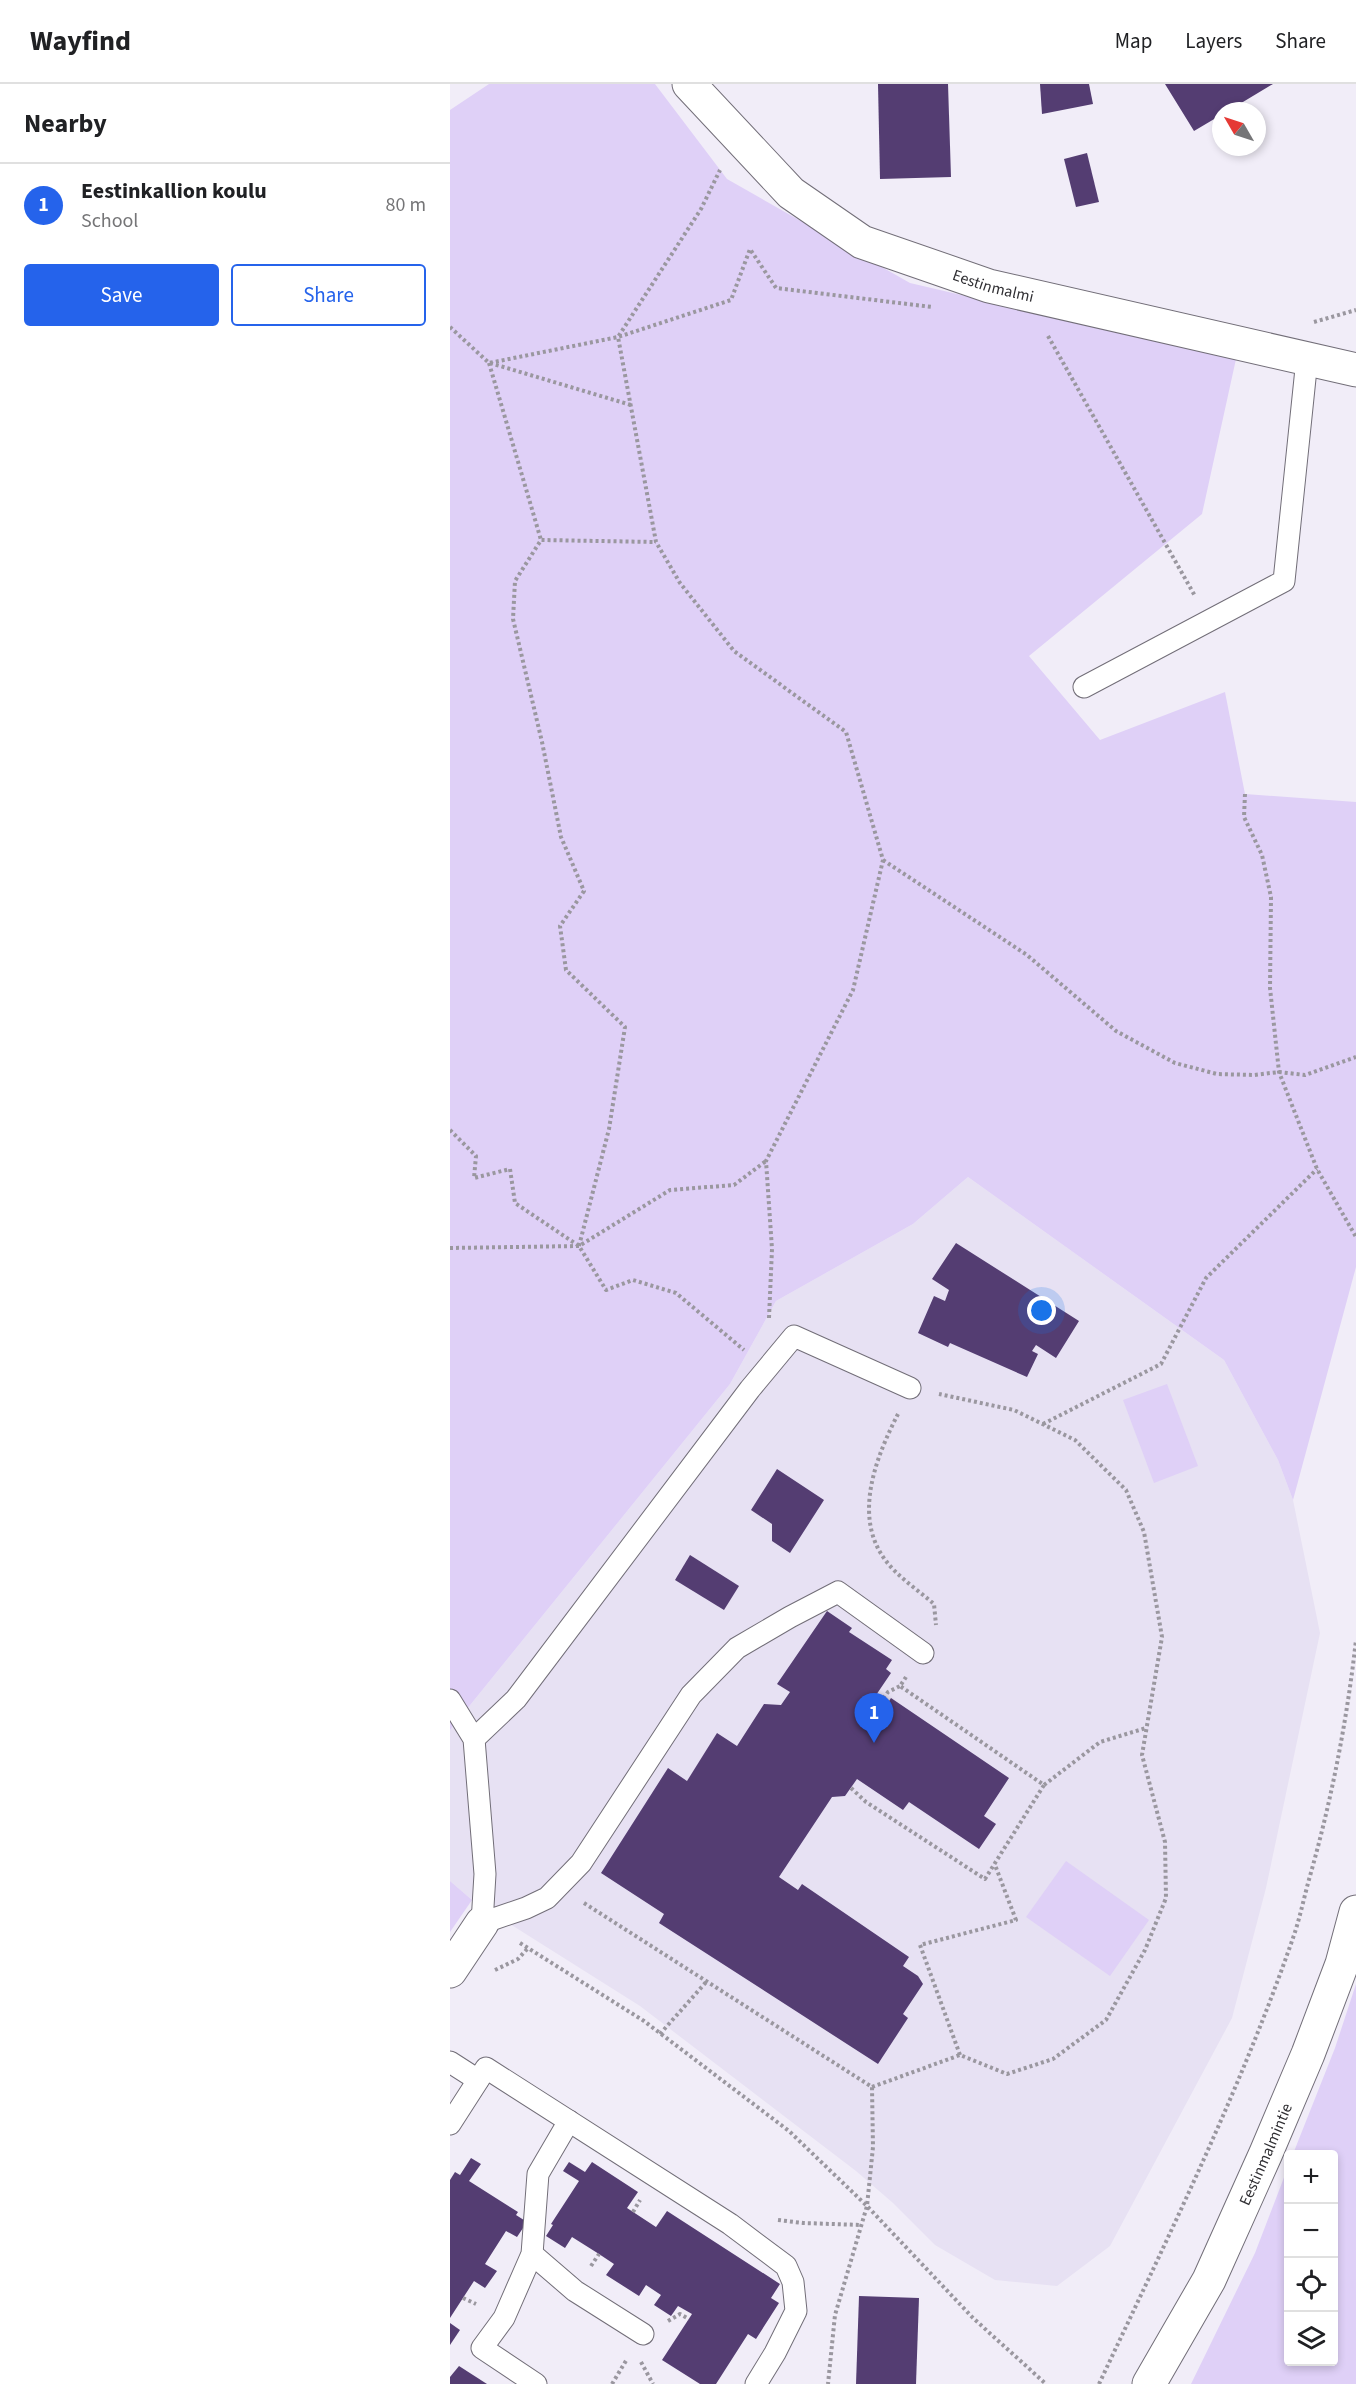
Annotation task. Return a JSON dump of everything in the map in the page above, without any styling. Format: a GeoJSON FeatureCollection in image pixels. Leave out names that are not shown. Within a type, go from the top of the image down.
{"type":"FeatureCollection","features":[{"type":"Feature","properties":{"kind":"street","name":"Eestinmalmi"},"geometry":{"type":"LineString","coordinates":[[689,84],[791,194],[862,242],[989,286],[1356,370]]}},
{"type":"Feature","properties":{"kind":"street","name":"Eestinmalmintie"},"geometry":{"type":"LineString","coordinates":[[1149,2384],[1209,2280],[1266,2153],[1308,2054],[1342,1964],[1356,1912]]}},
{"type":"Feature","properties":{"kind":"street"},"geometry":{"type":"LineString","coordinates":[[450,1971],[482,1923]]}},
{"type":"Feature","properties":{"kind":"lane"},"geometry":{"type":"LineString","coordinates":[[1084,687],[1284,581],[1307,358]]}},
{"type":"Feature","properties":{"kind":"lane"},"geometry":{"type":"LineString","coordinates":[[474,1739],[516,1699],[794,1336],[910,1388]]}},
{"type":"Feature","properties":{"kind":"lane"},"geometry":{"type":"LineString","coordinates":[[450,1700],[474,1739],[486,1874],[482,1923],[547,1898],[580,1863],[691,1695],[737,1648],[838,1592],[923,1653]]}},
{"type":"Feature","properties":{"kind":"lane"},"geometry":{"type":"LineString","coordinates":[[450,2062],[478,2080]]}},
{"type":"Feature","properties":{"kind":"lane"},"geometry":{"type":"LineString","coordinates":[[450,2124],[486,2068],[730,2224],[786,2266],[793,2282],[796,2311],[775,2354],[756,2384]]}},
{"type":"Feature","properties":{"kind":"lane"},"geometry":{"type":"LineString","coordinates":[[536,2384],[482,2348],[504,2318],[532,2254],[538,2174],[569,2121]]}},
{"type":"Feature","properties":{"kind":"lane"},"geometry":{"type":"LineString","coordinates":[[532,2254],[575,2290],[643,2334]]}},
{"type":"Feature","properties":{"kind":"path"},"geometry":{"type":"LineString","coordinates":[[450,1248],[579,1246],[669,1190],[734,1185],[766,1161],[853,990],[883,860],[846,732],[734,651],[680,583],[656,542],[618,337],[702,209],[737,135]]}},
{"type":"Feature","properties":{"kind":"path"},"geometry":{"type":"LineString","coordinates":[[489,363],[618,337],[731,300],[750,249],[776,288],[939,308]]}},
{"type":"Feature","properties":{"kind":"path"},"geometry":{"type":"LineString","coordinates":[[1024,294],[1209,621]]}},
{"type":"Feature","properties":{"kind":"path"},"geometry":{"type":"LineString","coordinates":[[450,327],[489,363],[631,405]]}},
{"type":"Feature","properties":{"kind":"path"},"geometry":{"type":"LineString","coordinates":[[489,363],[541,540],[515,581],[513,619],[542,742],[561,837],[584,891],[560,926],[566,970],[625,1027],[609,1129],[579,1246]]}},
{"type":"Feature","properties":{"kind":"path"},"geometry":{"type":"LineString","coordinates":[[541,540],[656,542]]}},
{"type":"Feature","properties":{"kind":"path"},"geometry":{"type":"LineString","coordinates":[[1245,794],[1244,817],[1262,855],[1271,897],[1270,987],[1279,1072],[1317,1169],[1356,1237]]}},
{"type":"Feature","properties":{"kind":"path"},"geometry":{"type":"LineString","coordinates":[[883,860],[1027,956],[1116,1031],[1175,1063],[1217,1074],[1254,1075],[1279,1072],[1305,1075],[1356,1057]]}},
{"type":"Feature","properties":{"kind":"path"},"geometry":{"type":"LineString","coordinates":[[450,1130],[476,1156],[474,1178],[510,1169],[515,1203],[579,1246],[606,1290],[633,1280],[676,1293],[767,1370]]}},
{"type":"Feature","properties":{"kind":"path"},"geometry":{"type":"LineString","coordinates":[[766,1161],[772,1249],[767,1370]]}},
{"type":"Feature","properties":{"kind":"path"},"geometry":{"type":"LineString","coordinates":[[1042,1424],[1161,1364],[1206,1278],[1317,1169]]}},
{"type":"Feature","properties":{"kind":"path"},"geometry":{"type":"LineString","coordinates":[[872,2087],[960,2055],[1007,2074],[1053,2059],[1106,2020],[1145,1950],[1166,1898],[1166,1842],[1142,1755],[1162,1637],[1144,1532],[1126,1490],[1075,1440],[1014,1410],[910,1388],[886,1437],[868,1495],[870,1523],[877,1547],[887,1563],[933,1604],[937,1628],[900,1686],[888,1692],[876,1708]]}},
{"type":"Feature","properties":{"kind":"path"},"geometry":{"type":"LineString","coordinates":[[1099,2384],[1210,2149],[1294,1936],[1326,1820],[1347,1714],[1356,1640]]}},
{"type":"Feature","properties":{"kind":"path"},"geometry":{"type":"LineString","coordinates":[[900,1686],[1044,1785]]}},
{"type":"Feature","properties":{"kind":"path"},"geometry":{"type":"LineString","coordinates":[[852,1788],[866,1802],[985,1879],[1044,1785],[1100,1742],[1146,1728]]}},
{"type":"Feature","properties":{"kind":"path"},"geometry":{"type":"LineString","coordinates":[[960,2055],[920,1945],[1016,1920],[994,1864]]}},
{"type":"Feature","properties":{"kind":"path"},"geometry":{"type":"LineString","coordinates":[[558,1886],[872,2087]]}},
{"type":"Feature","properties":{"kind":"path"},"geometry":{"type":"LineString","coordinates":[[529,1947],[660,2034],[789,2132],[867,2206],[973,2318],[1046,2384]]}},
{"type":"Feature","properties":{"kind":"path"},"geometry":{"type":"LineString","coordinates":[[660,2034],[707,1981]]}},
{"type":"Feature","properties":{"kind":"path"},"geometry":{"type":"LineString","coordinates":[[828,2384],[835,2315],[867,2206],[873,2147],[872,2087]]}},
{"type":"Feature","properties":{"kind":"path"},"geometry":{"type":"LineString","coordinates":[[730,2224],[748,2217],[803,2223],[861,2225]]}},
{"type":"Feature","properties":{"kind":"shaded area"},"geometry":{"type":"Polygon","coordinates":[[[489,84],[655,84],[727,179],[910,283],[1236,359],[1202,514],[1029,656],[1100,740],[1225,692],[1245,794],[1356,802],[1356,1267],[1293,1500],[1278,1460],[1224,1360],[968,1177],[913,1224],[776,1301],[730,1384],[450,1730],[450,110],[489,84]]]}},
{"type":"Feature","properties":{"kind":"shaded area"},"geometry":{"type":"Polygon","coordinates":[[[968,1177],[1224,1360],[1278,1460],[1293,1500],[1320,1633],[1266,1888],[1232,2018],[1110,2246],[1057,2286],[995,2280],[935,2245],[893,2203],[856,2171],[640,2006],[472,1900],[450,1881],[450,1730],[730,1384],[776,1301],[913,1224],[968,1177]]]}},
{"type":"Feature","properties":{"kind":"shaded area"},"geometry":{"type":"Polygon","coordinates":[[[1167,1384],[1198,1466],[1154,1483],[1123,1400],[1167,1384]]]}},
{"type":"Feature","properties":{"kind":"shaded area"},"geometry":{"type":"Polygon","coordinates":[[[1066,1861],[1149,1920],[1110,1976],[1026,1917],[1066,1861]]]}},
{"type":"Feature","properties":{"kind":"shaded area"},"geometry":{"type":"Polygon","coordinates":[[[450,1881],[472,1900],[450,1932],[450,1881]]]}},
{"type":"Feature","properties":{"kind":"shaded area"},"geometry":{"type":"Polygon","coordinates":[[[1356,1984],[1356,2384],[1191,2384],[1255,2253],[1284,2177],[1284,2366],[1338,2366],[1338,2150],[1295,2150],[1335,2048],[1356,1984]]]}},
{"type":"Feature","properties":{"kind":"building"},"geometry":{"type":"Polygon","coordinates":[[[878,84],[948,84],[951,177],[880,179],[878,84]]]}},
{"type":"Feature","properties":{"kind":"building"},"geometry":{"type":"Polygon","coordinates":[[[1040,84],[1089,84],[1093,104],[1042,114],[1040,84]]]}},
{"type":"Feature","properties":{"kind":"building"},"geometry":{"type":"Polygon","coordinates":[[[1165,84],[1273,84],[1243,102],[1212,102],[1212,120],[1194,131],[1165,84]]]}},
{"type":"Feature","properties":{"kind":"building"},"geometry":{"type":"Polygon","coordinates":[[[1087,153],[1099,202],[1076,207],[1064,159],[1087,153]]]}},
{"type":"Feature","properties":{"kind":"building"},"geometry":{"type":"Polygon","coordinates":[[[956,1243],[1079,1321],[1056,1358],[1036,1345],[1032,1351],[1038,1354],[1027,1377],[950,1343],[948,1347],[918,1333],[934,1296],[945,1301],[949,1290],[932,1279],[956,1243]]]}},
{"type":"Feature","properties":{"kind":"building"},"geometry":{"type":"Polygon","coordinates":[[[777,1469],[824,1500],[790,1553],[772,1541],[772,1524],[751,1510],[777,1469]]]}},
{"type":"Feature","properties":{"kind":"building"},"geometry":{"type":"Polygon","coordinates":[[[690,1555],[739,1586],[724,1610],[675,1580],[690,1555]]]}},
{"type":"Feature","properties":{"kind":"building"},"geometry":{"type":"Polygon","coordinates":[[[827,1611],[852,1628],[849,1632],[892,1660],[886,1669],[891,1673],[870,1704],[882,1712],[891,1698],[1009,1778],[984,1816],[996,1824],[979,1849],[909,1802],[903,1810],[857,1779],[845,1796],[832,1797],[779,1877],[798,1890],[802,1884],[909,1957],[903,1966],[918,1976],[923,1984],[903,2014],[908,2018],[878,2064],[659,1923],[664,1914],[601,1873],[668,1768],[687,1781],[717,1733],[737,1746],[764,1704],[781,1705],[790,1692],[777,1684],[827,1611]]]}},
{"type":"Feature","properties":{"kind":"building"},"geometry":{"type":"Polygon","coordinates":[[[471,2158],[481,2164],[469,2181],[518,2212],[516,2215],[527,2222],[517,2237],[506,2231],[485,2264],[497,2271],[485,2288],[474,2281],[450,2318],[450,2180],[455,2172],[460,2175],[471,2158]]]}},
{"type":"Feature","properties":{"kind":"building"},"geometry":{"type":"Polygon","coordinates":[[[569,2162],[585,2172],[592,2162],[638,2192],[627,2208],[656,2227],[667,2211],[780,2284],[771,2298],[779,2303],[756,2339],[748,2334],[716,2384],[700,2384],[662,2360],[692,2314],[678,2306],[671,2316],[654,2305],[661,2295],[646,2285],[639,2296],[606,2275],[614,2264],[599,2254],[572,2237],[565,2248],[546,2236],[553,2225],[551,2224],[579,2181],[563,2171],[569,2162]]]}},
{"type":"Feature","properties":{"kind":"building"},"geometry":{"type":"Polygon","coordinates":[[[859,2296],[919,2298],[916,2384],[856,2384],[859,2296]]]}},
{"type":"Feature","properties":{"kind":"building"},"geometry":{"type":"Polygon","coordinates":[[[450,2323],[460,2330],[450,2345],[450,2323]]]}},
{"type":"Feature","properties":{"kind":"building"},"geometry":{"type":"Polygon","coordinates":[[[459,2366],[487,2384],[450,2384],[450,2377],[459,2366]]]}},
{"type":"Feature","properties":{"kind":"place","name":"Eestinkallion koulu"},"geometry":{"type":"Point","coordinates":[874,1743]}}]}
